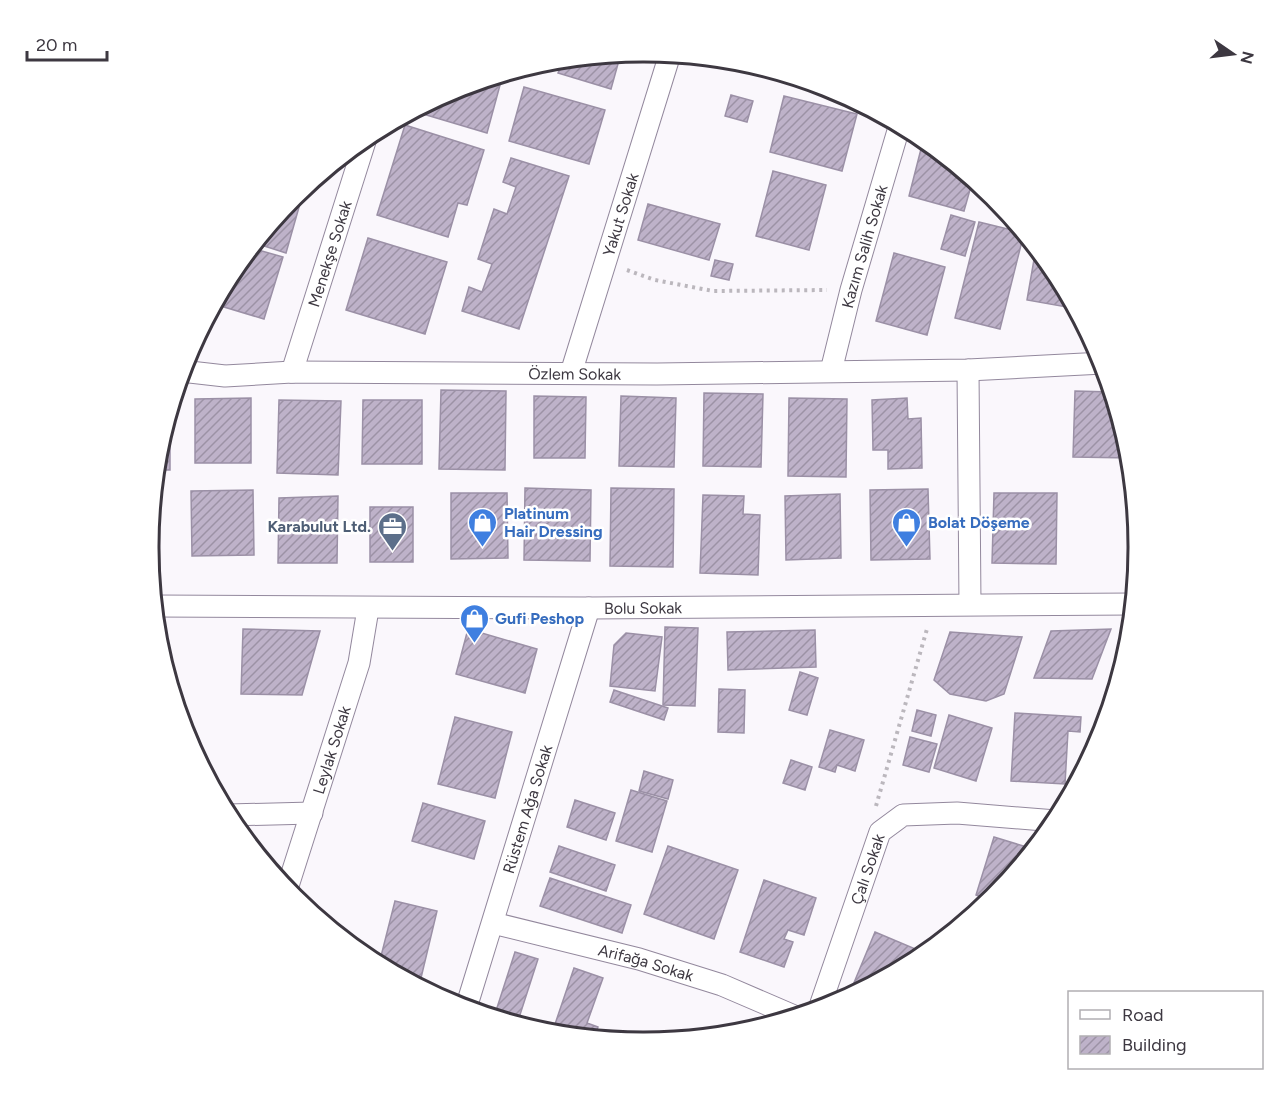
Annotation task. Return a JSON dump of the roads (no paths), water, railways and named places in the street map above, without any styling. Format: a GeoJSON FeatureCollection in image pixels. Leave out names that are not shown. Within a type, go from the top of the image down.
{"type":"FeatureCollection","features":[{"type":"Feature","properties":{"kind":"street","name":"Yakut Sokak"},"geometry":{"type":"LineString","coordinates":[[571,373],[667,63]]}},
{"type":"Feature","properties":{"kind":"street","name":"Kazım Salih Sokak"},"geometry":{"type":"LineString","coordinates":[[831,371],[897,133]]}},
{"type":"Feature","properties":{"kind":"street","name":"Menekşe Sokak"},"geometry":{"type":"LineString","coordinates":[[292,372],[362,152]]}},
{"type":"Feature","properties":{"kind":"street","name":"Özlem Sokak"},"geometry":{"type":"LineString","coordinates":[[191,372],[225,376],[292,372],[571,373],[968,370],[1092,361]]}},
{"type":"Feature","properties":{"kind":"street"},"geometry":{"type":"LineString","coordinates":[[968,370],[970,604]]}},
{"type":"Feature","properties":{"kind":"street","name":"Bolu Sokak"},"geometry":{"type":"LineString","coordinates":[[163,606],[589,609],[1125,604]]}},
{"type":"Feature","properties":{"kind":"street","name":"Leylak Sokak"},"geometry":{"type":"LineString","coordinates":[[290,877],[359,663],[368,609]]}},
{"type":"Feature","properties":{"kind":"street","name":"Rüstem Ağa Sokak"},"geometry":{"type":"LineString","coordinates":[[469,999],[589,609]]}},
{"type":"Feature","properties":{"kind":"street"},"geometry":{"type":"LineString","coordinates":[[239,815],[312,813]]}},
{"type":"Feature","properties":{"kind":"street","name":"Çalı Sokak"},"geometry":{"type":"LineString","coordinates":[[823,997],[879,832],[903,815],[957,813],[1044,820]]}},
{"type":"Feature","properties":{"kind":"street","name":"Arifağa Sokak"},"geometry":{"type":"LineString","coordinates":[[494,922],[650,962],[722,985],[783,1011]]}},
{"type":"Feature","properties":{"kind":"place","name":"Platinum Hair Dressing"},"geometry":{"type":"Point","coordinates":[483,548]}},
{"type":"Feature","properties":{"kind":"place","name":"Bolat Döşeme"},"geometry":{"type":"Point","coordinates":[907,548]}},
{"type":"Feature","properties":{"kind":"place","name":"Karabulut Ltd."},"geometry":{"type":"Point","coordinates":[392,552]}},
{"type":"Feature","properties":{"kind":"place","name":"Gufi Peshop"},"geometry":{"type":"Point","coordinates":[474,644]}}]}
